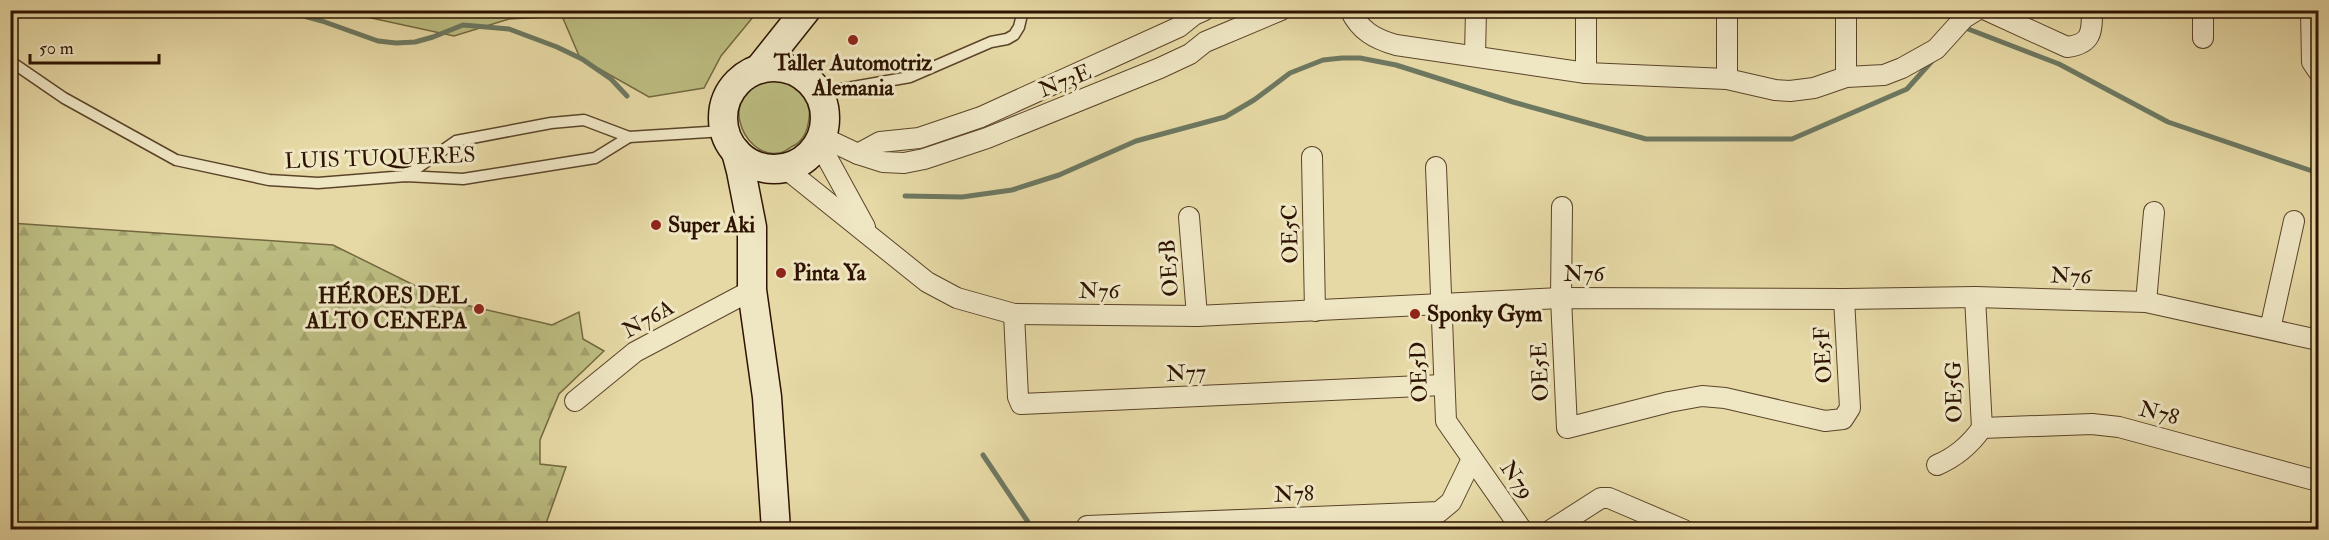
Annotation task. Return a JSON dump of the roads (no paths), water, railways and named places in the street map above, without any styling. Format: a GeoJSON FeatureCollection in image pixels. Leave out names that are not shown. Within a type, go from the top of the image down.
{"type":"FeatureCollection","features":[{"type":"Feature","properties":{"kind":"main road"},"geometry":{"type":"LineString","coordinates":[[730,141],[749,163],[765,168],[783,168],[804,159],[820,140],[825,115],[811,84],[804,13]]}},
{"type":"Feature","properties":{"kind":"main road"},"geometry":{"type":"LineString","coordinates":[[759,69],[804,13]]}},
{"type":"Feature","properties":{"kind":"main road"},"geometry":{"type":"LineString","coordinates":[[776,530],[767,397],[752,290],[752,227],[741,171],[722,115],[726,99],[734,85],[745,75],[759,69],[782,67],[811,84]]}},
{"type":"Feature","properties":{"kind":"main road"},"geometry":{"type":"LineString","coordinates":[[752,227],[762,199],[783,168]]}},
{"type":"Feature","properties":{"kind":"street","name":"N73E"},"geometry":{"type":"LineString","coordinates":[[858,154],[880,142],[919,138],[981,117],[1179,27],[1194,15],[1205,10]]}},
{"type":"Feature","properties":{"kind":"street","name":"N73E"},"geometry":{"type":"LineString","coordinates":[[820,140],[883,162],[904,163],[924,159],[987,138],[1160,68],[1190,54],[1205,42],[1281,10]]}},
{"type":"Feature","properties":{"kind":"street"},"geometry":{"type":"LineString","coordinates":[[1350,10],[1363,29],[1381,41],[1412,48],[1586,73],[1727,80],[1790,91],[1814,88],[1846,77],[1884,75],[1902,68],[1936,49],[1954,19],[1964,18],[1977,10]]}},
{"type":"Feature","properties":{"kind":"street"},"geometry":{"type":"LineString","coordinates":[[1475,56],[1476,10]]}},
{"type":"Feature","properties":{"kind":"street"},"geometry":{"type":"LineString","coordinates":[[1586,10],[1586,73]]}},
{"type":"Feature","properties":{"kind":"street"},"geometry":{"type":"LineString","coordinates":[[1726,10],[1727,80]]}},
{"type":"Feature","properties":{"kind":"street"},"geometry":{"type":"LineString","coordinates":[[1845,10],[1846,77]]}},
{"type":"Feature","properties":{"kind":"street"},"geometry":{"type":"LineString","coordinates":[[1986,10],[2067,46],[2077,46],[2090,37],[2092,10]]}},
{"type":"Feature","properties":{"kind":"street"},"geometry":{"type":"LineString","coordinates":[[2203,10],[2203,38]]}},
{"type":"Feature","properties":{"kind":"street"},"geometry":{"type":"LineString","coordinates":[[2311,10],[2315,66]]}},
{"type":"Feature","properties":{"kind":"street"},"geometry":{"type":"LineString","coordinates":[[1179,27],[1190,54]]}},
{"type":"Feature","properties":{"kind":"street"},"geometry":{"type":"LineString","coordinates":[[1146,41],[1160,68]]}},
{"type":"Feature","properties":{"kind":"street"},"geometry":{"type":"LineString","coordinates":[[981,117],[987,138]]}},
{"type":"Feature","properties":{"kind":"street","name":"N76"},"geometry":{"type":"LineString","coordinates":[[820,140],[869,235]]}},
{"type":"Feature","properties":{"kind":"street","name":"OE5C"},"geometry":{"type":"LineString","coordinates":[[1312,157],[1316,311]]}},
{"type":"Feature","properties":{"kind":"street","name":"OE5D"},"geometry":{"type":"LineString","coordinates":[[1436,166],[1446,421],[1472,459]]}},
{"type":"Feature","properties":{"kind":"street","name":"N76"},"geometry":{"type":"LineString","coordinates":[[783,168],[927,282],[957,298],[1014,314],[1197,316],[1561,298],[1975,297],[2146,302],[2319,340]]}},
{"type":"Feature","properties":{"kind":"street","name":"OE5E"},"geometry":{"type":"LineString","coordinates":[[1562,207],[1561,298],[1567,428],[1702,396],[1725,398],[1834,422],[1843,419],[1850,408]]}},
{"type":"Feature","properties":{"kind":"street"},"geometry":{"type":"LineString","coordinates":[[2146,302],[2154,212]]}},
{"type":"Feature","properties":{"kind":"street","name":"OE5B"},"geometry":{"type":"LineString","coordinates":[[1190,217],[1197,316]]}},
{"type":"Feature","properties":{"kind":"street"},"geometry":{"type":"LineString","coordinates":[[2270,329],[2294,222]]}},
{"type":"Feature","properties":{"kind":"street","name":"N76A"},"geometry":{"type":"LineString","coordinates":[[575,402],[635,352],[752,290]]}},
{"type":"Feature","properties":{"kind":"street","name":"OE5G"},"geometry":{"type":"LineString","coordinates":[[1937,465],[1962,451],[1982,428],[1975,297]]}},
{"type":"Feature","properties":{"kind":"street","name":"OE5F"},"geometry":{"type":"LineString","coordinates":[[1844,299],[1850,408]]}},
{"type":"Feature","properties":{"kind":"street","name":"N77"},"geometry":{"type":"LineString","coordinates":[[1014,314],[1018,397],[1021,404],[1443,385]]}},
{"type":"Feature","properties":{"kind":"street","name":"N78"},"geometry":{"type":"LineString","coordinates":[[1982,428],[2092,424],[2119,427],[2319,481]]}},
{"type":"Feature","properties":{"kind":"street","name":"N78"},"geometry":{"type":"LineString","coordinates":[[1087,526],[1439,512],[1451,502],[1472,459]]}},
{"type":"Feature","properties":{"kind":"street","name":"N79"},"geometry":{"type":"LineString","coordinates":[[1472,459],[1522,530]]}},
{"type":"Feature","properties":{"kind":"street"},"geometry":{"type":"LineString","coordinates":[[1551,530],[1601,498],[1609,498],[1684,530]]}},
{"type":"Feature","properties":{"kind":"lane"},"geometry":{"type":"LineString","coordinates":[[811,84],[910,77],[991,42],[1014,35],[1023,10]]}},
{"type":"Feature","properties":{"kind":"lane","name":"LUIS TUQUERES"},"geometry":{"type":"LineString","coordinates":[[10,61],[64,98],[177,160],[269,180],[318,183],[406,176],[463,178],[595,158],[629,137]]}},
{"type":"Feature","properties":{"kind":"lane"},"geometry":{"type":"LineString","coordinates":[[406,176],[456,141],[551,123],[584,120],[629,137],[730,141]]}},
{"type":"Feature","properties":{"kind":"waterway"},"geometry":{"type":"LineString","coordinates":[[282,10],[322,21],[378,41],[396,43],[415,42],[463,25],[509,29],[582,59],[611,79],[627,96]]}},
{"type":"Feature","properties":{"kind":"waterway"},"geometry":{"type":"LineString","coordinates":[[1963,27],[2059,64],[2168,122],[2318,173]]}},
{"type":"Feature","properties":{"kind":"waterway"},"geometry":{"type":"LineString","coordinates":[[905,196],[962,197],[1012,190],[1059,175],[1136,141],[1225,117],[1254,100],[1290,73],[1323,60],[1360,58],[1396,65],[1513,102],[1646,139],[1792,139],[1907,89],[1933,60]]}},
{"type":"Feature","properties":{"kind":"waterway"},"geometry":{"type":"LineString","coordinates":[[983,455],[1028,522],[1028,530]]}},
{"type":"Feature","properties":{"kind":"place","name":"Taller Automotriz Alemania"},"geometry":{"type":"Point","coordinates":[853,40]}},
{"type":"Feature","properties":{"kind":"place","name":"Super Aki"},"geometry":{"type":"Point","coordinates":[656,225]}},
{"type":"Feature","properties":{"kind":"place","name":"Pinta Ya"},"geometry":{"type":"Point","coordinates":[781,273]}},
{"type":"Feature","properties":{"kind":"place","name":"HÉROES DEL ALTO CENEPA"},"geometry":{"type":"Point","coordinates":[479,309]}},
{"type":"Feature","properties":{"kind":"place","name":"Sponky Gym"},"geometry":{"type":"Point","coordinates":[1415,314]}}]}
